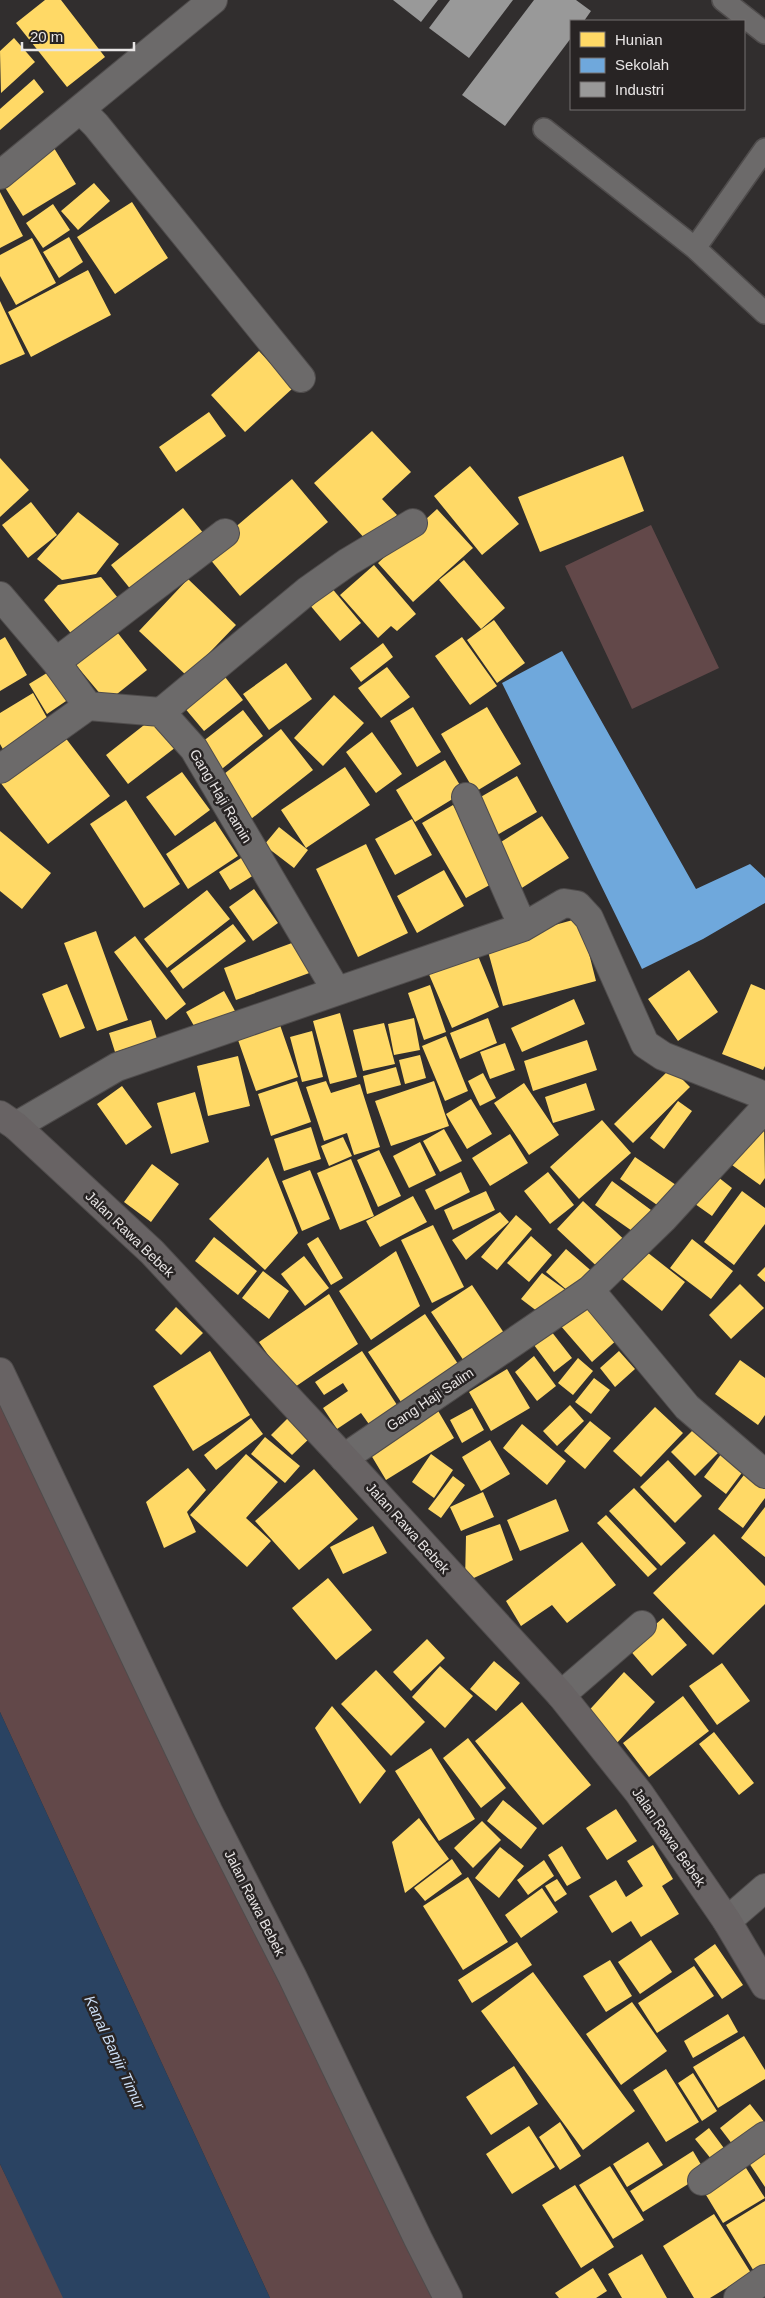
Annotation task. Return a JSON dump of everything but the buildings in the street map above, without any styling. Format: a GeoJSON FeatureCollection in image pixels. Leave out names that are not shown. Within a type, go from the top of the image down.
{"type":"FeatureCollection","features":[{"type":"Feature","properties":{"kind":"street"},"geometry":{"type":"LineString","coordinates":[[0,174],[81,110],[213,0]]}},
{"type":"Feature","properties":{"kind":"street"},"geometry":{"type":"LineString","coordinates":[[81,110],[96,125],[301,378]]}},
{"type":"Feature","properties":{"kind":"street"},"geometry":{"type":"LineString","coordinates":[[0,769],[88,706],[161,712],[307,591],[348,562],[413,523]]}},
{"type":"Feature","properties":{"kind":"street"},"geometry":{"type":"LineString","coordinates":[[56,662],[225,533]]}},
{"type":"Feature","properties":{"kind":"street"},"geometry":{"type":"LineString","coordinates":[[0,596],[56,662],[88,706]]}},
{"type":"Feature","properties":{"kind":"street","name":"Gang Haji Ramin"},"geometry":{"type":"LineString","coordinates":[[161,712],[194,749],[336,990]]}},
{"type":"Feature","properties":{"kind":"street"},"geometry":{"type":"LineString","coordinates":[[466,797],[523,927]]}},
{"type":"Feature","properties":{"kind":"street"},"geometry":{"type":"LineString","coordinates":[[8,1121],[117,1067],[523,927],[564,904],[577,906],[589,918],[645,1044],[663,1056],[765,1096]]}},
{"type":"Feature","properties":{"kind":"street","name":"Gang Haji Salim"},"geometry":{"type":"LineString","coordinates":[[344,1458],[590,1290],[663,1219],[765,1108]]}},
{"type":"Feature","properties":{"kind":"street","name":"Jalan Rawa Bebek"},"geometry":{"type":"LineString","coordinates":[[8,1121],[152,1252],[344,1458],[561,1696],[639,1793],[727,1921],[765,1985]]}},
{"type":"Feature","properties":{"kind":"street"},"geometry":{"type":"LineString","coordinates":[[590,1290],[687,1407],[765,1474]]}},
{"type":"Feature","properties":{"kind":"street","name":"Jalan Rawa Bebek"},"geometry":{"type":"LineString","coordinates":[[0,1372],[208,1811],[292,1976],[448,2298]]}},
{"type":"Feature","properties":{"kind":"street"},"geometry":{"type":"LineString","coordinates":[[561,1696],[642,1625]]}},
{"type":"Feature","properties":{"kind":"street"},"geometry":{"type":"LineString","coordinates":[[727,1921],[765,1888]]}},
{"type":"Feature","properties":{"kind":"street"},"geometry":{"type":"LineString","coordinates":[[702,2181],[765,2136]]}},
{"type":"Feature","properties":{"kind":"street"},"geometry":{"type":"LineString","coordinates":[[738,2298],[765,2280]]}},
{"type":"Feature","properties":{"kind":"lane"},"geometry":{"type":"LineString","coordinates":[[724,0],[765,33]]}},
{"type":"Feature","properties":{"kind":"lane"},"geometry":{"type":"LineString","coordinates":[[544,129],[695,248],[765,314]]}},
{"type":"Feature","properties":{"kind":"lane"},"geometry":{"type":"LineString","coordinates":[[695,248],[765,149]]}},
{"type":"Feature","properties":{"kind":"shaded area"},"geometry":{"type":"Polygon","coordinates":[[[651,525],[719,668],[632,709],[565,566],[651,525]]]}},
{"type":"Feature","properties":{"kind":"shaded area"},"geometry":{"type":"Polygon","coordinates":[[[0,1372],[451,2298],[270,2298],[0,1712],[0,1372]]]}},
{"type":"Feature","properties":{"kind":"shaded area"},"geometry":{"type":"Polygon","coordinates":[[[0,2164],[65,2298],[0,2298],[0,2164]]]}},
{"type":"Feature","properties":{"kind":"water","name":"Kanal Banjir Timur"},"geometry":{"type":"Polygon","coordinates":[[[0,1712],[270,2298],[63,2298],[0,2164],[0,1712]]]}}]}
